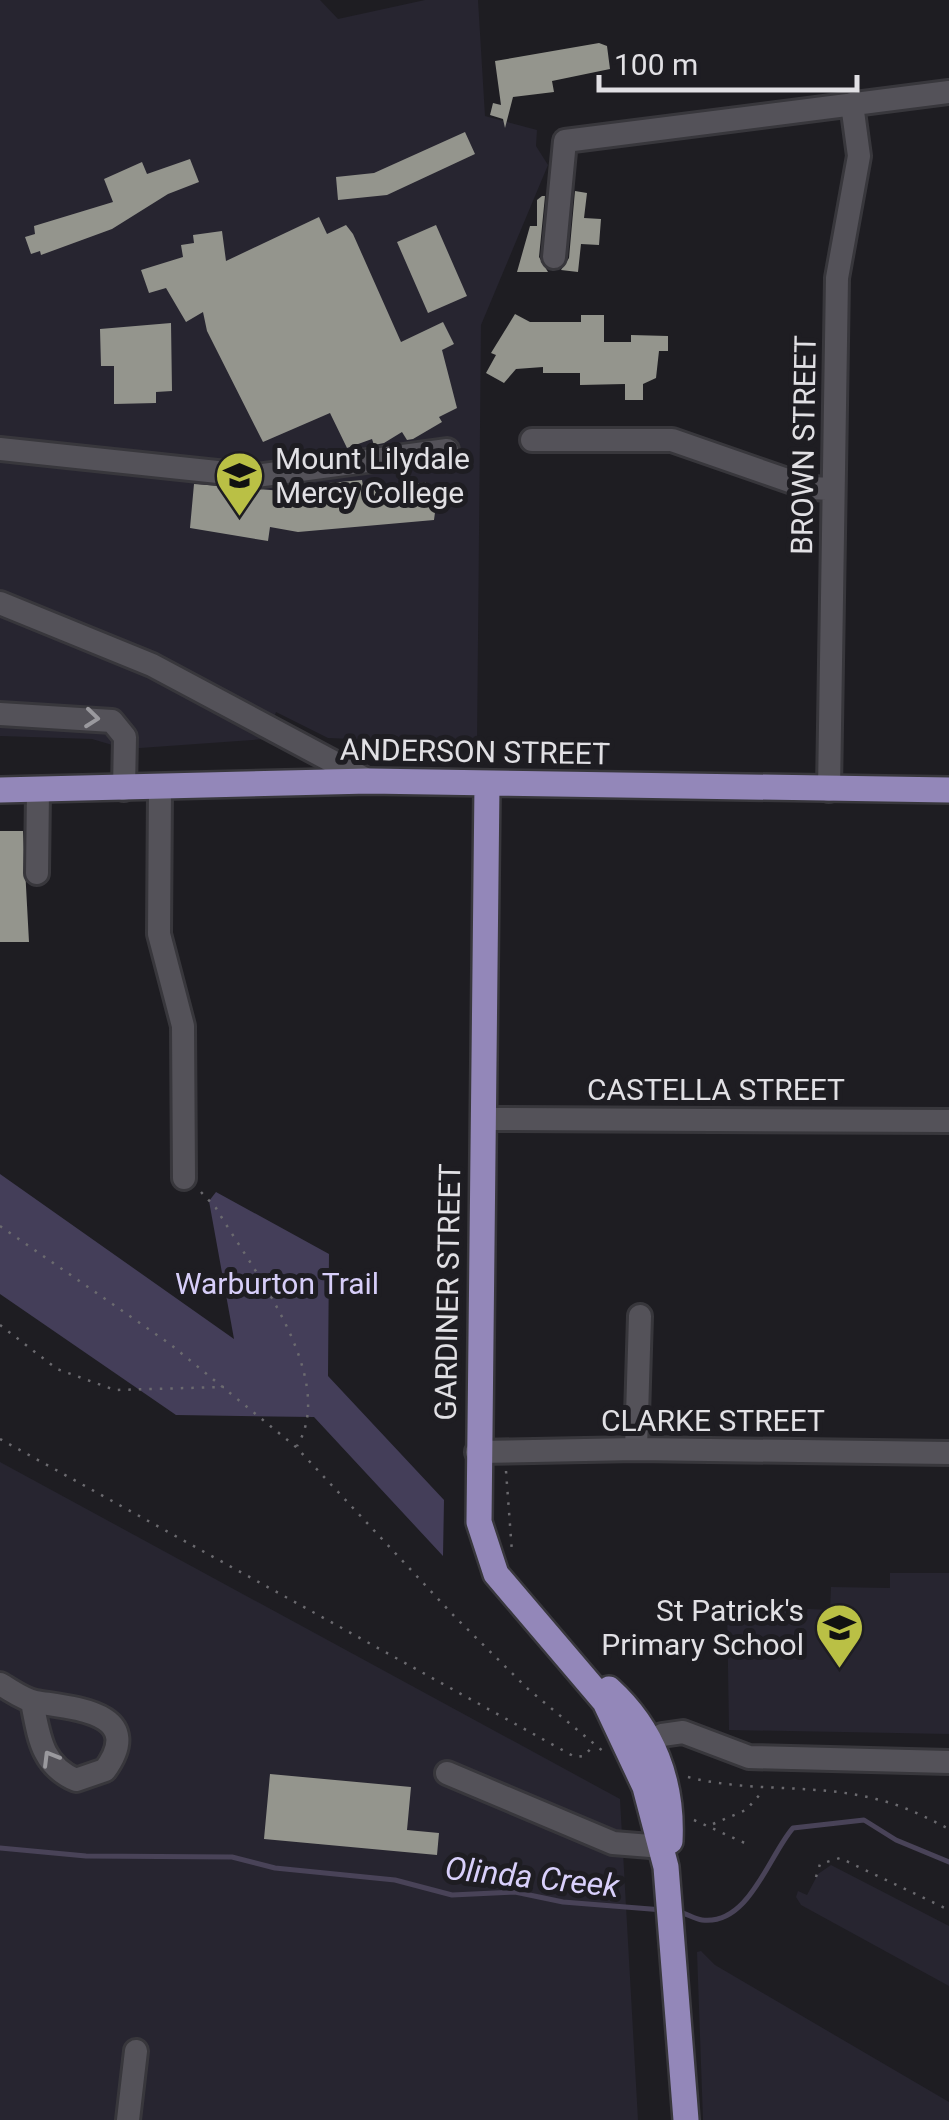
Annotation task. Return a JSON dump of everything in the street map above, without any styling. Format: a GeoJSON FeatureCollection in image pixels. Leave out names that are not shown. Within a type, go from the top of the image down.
{"type":"FeatureCollection","features":[{"type":"Feature","properties":{"kind":"main road","name":"ANDERSON STREET"},"geometry":{"type":"LineString","coordinates":[[0,790],[369,781],[949,790]]}},
{"type":"Feature","properties":{"kind":"main road","name":"GARDINER STREET"},"geometry":{"type":"LineString","coordinates":[[487,784],[479,1522],[491,1566],[514,1599],[571,1660],[615,1694],[640,1745]]}},
{"type":"Feature","properties":{"kind":"main road"},"geometry":{"type":"LineString","coordinates":[[640,1745],[666,1781],[671,1829],[667,1880]]}},
{"type":"Feature","properties":{"kind":"main road"},"geometry":{"type":"LineString","coordinates":[[640,1745],[667,1880],[686,2120]]}},
{"type":"Feature","properties":{"kind":"main road"},"geometry":{"type":"LineString","coordinates":[[669,2120],[666,2039],[673,1993]]}},
{"type":"Feature","properties":{"kind":"street"},"geometry":{"type":"LineString","coordinates":[[554,258],[566,140],[949,92]]}},
{"type":"Feature","properties":{"kind":"street","name":"BROWN STREET"},"geometry":{"type":"LineString","coordinates":[[829,790],[836,278],[859,156],[852,104]]}},
{"type":"Feature","properties":{"kind":"street"},"geometry":{"type":"LineString","coordinates":[[532,440],[672,440],[810,488],[832,489]]}},
{"type":"Feature","properties":{"kind":"street"},"geometry":{"type":"LineString","coordinates":[[0,448],[256,476],[447,450]]}},
{"type":"Feature","properties":{"kind":"street"},"geometry":{"type":"LineString","coordinates":[[0,602],[152,665],[369,781]]}},
{"type":"Feature","properties":{"kind":"street"},"geometry":{"type":"LineString","coordinates":[[0,714],[112,721],[125,737],[124,788]]}},
{"type":"Feature","properties":{"kind":"street"},"geometry":{"type":"LineString","coordinates":[[160,789],[159,934],[184,1026],[184,1178]]}},
{"type":"Feature","properties":{"kind":"street"},"geometry":{"type":"LineString","coordinates":[[37,872],[38,790]]}},
{"type":"Feature","properties":{"kind":"street","name":"CASTELLA STREET"},"geometry":{"type":"LineString","coordinates":[[483,1119],[949,1121]]}},
{"type":"Feature","properties":{"kind":"street"},"geometry":{"type":"LineString","coordinates":[[636,1448],[640,1316]]}},
{"type":"Feature","properties":{"kind":"street","name":"CLARKE STREET"},"geometry":{"type":"LineString","coordinates":[[478,1452],[636,1448],[949,1453]]}},
{"type":"Feature","properties":{"kind":"street"},"geometry":{"type":"LineString","coordinates":[[0,1684],[32,1702]]}},
{"type":"Feature","properties":{"kind":"street"},"geometry":{"type":"LineString","coordinates":[[640,1745],[684,1732],[748,1757],[949,1762]]}},
{"type":"Feature","properties":{"kind":"street"},"geometry":{"type":"LineString","coordinates":[[446,1773],[613,1843],[662,1847]]}},
{"type":"Feature","properties":{"kind":"street"},"geometry":{"type":"LineString","coordinates":[[128,2120],[136,2052]]}},
{"type":"Feature","properties":{"kind":"path"},"geometry":{"type":"LineString","coordinates":[[184,1178],[216,1208],[300,1354],[309,1421],[296,1448]]}},
{"type":"Feature","properties":{"kind":"path"},"geometry":{"type":"LineString","coordinates":[[0,1226],[226,1388],[296,1448],[455,1617],[528,1688],[590,1740]]}},
{"type":"Feature","properties":{"kind":"path"},"geometry":{"type":"LineString","coordinates":[[0,1325],[57,1369],[115,1390],[226,1388]]}},
{"type":"Feature","properties":{"kind":"path"},"geometry":{"type":"LineString","coordinates":[[0,1439],[570,1754],[584,1756],[595,1744]]}},
{"type":"Feature","properties":{"kind":"path"},"geometry":{"type":"LineString","coordinates":[[666,1781],[682,1776],[728,1786],[876,1799],[949,1829]]}},
{"type":"Feature","properties":{"kind":"path"},"geometry":{"type":"LineString","coordinates":[[712,1825],[750,1807],[765,1788]]}},
{"type":"Feature","properties":{"kind":"path"},"geometry":{"type":"LineString","coordinates":[[688,1817],[749,1845]]}},
{"type":"Feature","properties":{"kind":"path"},"geometry":{"type":"LineString","coordinates":[[816,1876],[820,1864],[840,1858],[949,1910]]}},
{"type":"Feature","properties":{"kind":"shaded area","name":"Mount Lilydale Mercy College"},"geometry":{"type":"Polygon","coordinates":[[[0,0],[320,0],[338,19],[425,0],[478,0],[485,116],[537,130],[536,146],[548,165],[481,325],[477,744],[328,738],[276,712],[266,739],[126,749],[92,739],[0,736],[0,0]]]}},
{"type":"Feature","properties":{"kind":"shaded area"},"geometry":{"type":"Polygon","coordinates":[[[0,1462],[620,1799],[638,2120],[0,2120],[0,1462]]]}},
{"type":"Feature","properties":{"kind":"shaded area","name":"St Patrick's Primary School"},"geometry":{"type":"Polygon","coordinates":[[[890,1573],[949,1573],[949,1734],[729,1730],[727,1605],[830,1610],[831,1587],[890,1588],[890,1573]]]}},
{"type":"Feature","properties":{"kind":"shaded area"},"geometry":{"type":"Polygon","coordinates":[[[831,1865],[949,1926],[949,1986],[801,1905],[796,1897],[798,1891],[807,1895],[818,1874],[831,1865]]]}},
{"type":"Feature","properties":{"kind":"shaded area"},"geometry":{"type":"Polygon","coordinates":[[[701,1951],[715,1965],[949,2102],[949,2120],[703,2120],[697,1952],[701,1951]]]}},
{"type":"Feature","properties":{"kind":"green space","name":"Warburton Trail"},"geometry":{"type":"Polygon","coordinates":[[[0,1174],[234,1339],[209,1201],[216,1192],[329,1254],[328,1376],[444,1500],[443,1556],[314,1417],[176,1415],[0,1294],[0,1174]]]}},
{"type":"Feature","properties":{"kind":"building"},"geometry":{"type":"Polygon","coordinates":[[[599,43],[607,46],[610,69],[552,81],[554,92],[513,97],[505,128],[503,119],[490,115],[493,103],[501,105],[495,61],[599,43]]]}},
{"type":"Feature","properties":{"kind":"building"},"geometry":{"type":"Polygon","coordinates":[[[465,132],[475,154],[387,195],[338,200],[336,177],[374,173],[465,132]]]}},
{"type":"Feature","properties":{"kind":"building"},"geometry":{"type":"Polygon","coordinates":[[[190,159],[199,182],[168,194],[112,229],[41,255],[40,251],[31,254],[25,237],[35,234],[34,226],[113,202],[104,179],[142,162],[147,174],[190,159]]]}},
{"type":"Feature","properties":{"kind":"building"},"geometry":{"type":"Polygon","coordinates":[[[575,191],[587,193],[584,218],[601,219],[599,245],[581,244],[578,272],[561,270],[569,258],[575,191]]]}},
{"type":"Feature","properties":{"kind":"building"},"geometry":{"type":"Polygon","coordinates":[[[542,196],[539,257],[548,272],[517,272],[530,226],[537,226],[537,200],[542,196]]]}},
{"type":"Feature","properties":{"kind":"building"},"geometry":{"type":"Polygon","coordinates":[[[319,217],[327,234],[346,225],[353,234],[401,342],[443,322],[454,344],[442,350],[457,408],[439,417],[442,422],[413,439],[407,440],[402,432],[384,443],[374,445],[372,439],[347,448],[330,413],[263,442],[207,331],[203,312],[186,322],[166,288],[149,293],[141,270],[183,257],[181,245],[194,243],[193,235],[222,231],[226,261],[319,217]]]}},
{"type":"Feature","properties":{"kind":"building"},"geometry":{"type":"Polygon","coordinates":[[[436,225],[467,296],[428,313],[397,242],[436,225]]]}},
{"type":"Feature","properties":{"kind":"building"},"geometry":{"type":"Polygon","coordinates":[[[515,314],[530,322],[581,322],[581,315],[604,315],[604,342],[631,342],[631,335],[668,336],[668,351],[659,351],[656,378],[643,384],[643,400],[625,400],[625,384],[580,385],[580,373],[543,373],[543,367],[516,369],[504,383],[486,373],[496,355],[491,353],[515,314]]]}},
{"type":"Feature","properties":{"kind":"building"},"geometry":{"type":"Polygon","coordinates":[[[171,323],[172,391],[156,392],[156,403],[114,404],[114,366],[101,366],[100,329],[171,323]]]}},
{"type":"Feature","properties":{"kind":"building"},"geometry":{"type":"Polygon","coordinates":[[[362,480],[364,492],[426,482],[427,492],[438,490],[434,520],[298,532],[270,527],[268,541],[190,528],[194,484],[297,492],[296,486],[362,480]]]}},
{"type":"Feature","properties":{"kind":"building"},"geometry":{"type":"Polygon","coordinates":[[[0,831],[23,831],[29,942],[0,942],[0,831]]]}},
{"type":"Feature","properties":{"kind":"building"},"geometry":{"type":"Polygon","coordinates":[[[270,1774],[411,1787],[407,1830],[439,1833],[437,1855],[264,1839],[270,1774]]]}},
{"type":"Feature","properties":{"kind":"waterway","name":"Olinda Creek"},"geometry":{"type":"LineString","coordinates":[[679,1912],[702,1920],[718,1919],[733,1912],[756,1886],[793,1828],[864,1820],[896,1840],[949,1862]]}},
{"type":"Feature","properties":{"kind":"waterway","name":"Olinda Creek"},"geometry":{"type":"LineString","coordinates":[[0,1848],[86,1856],[232,1857],[275,1868],[395,1880],[452,1895],[515,1892],[563,1902],[663,1910]]}},
{"type":"Feature","properties":{"kind":"place","name":"Mount Lilydale Mercy College"},"geometry":{"type":"Point","coordinates":[240,518]}},
{"type":"Feature","properties":{"kind":"place","name":"St Patrick's Primary School"},"geometry":{"type":"Point","coordinates":[839,1670]}}]}
